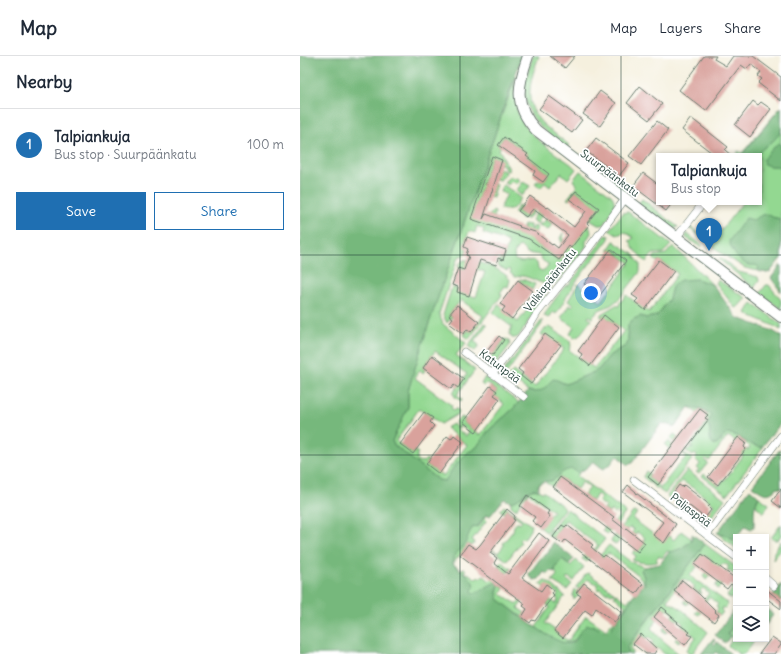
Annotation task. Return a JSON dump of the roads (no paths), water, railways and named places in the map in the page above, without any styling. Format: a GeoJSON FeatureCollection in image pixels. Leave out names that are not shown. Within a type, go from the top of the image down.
{"type":"FeatureCollection","features":[{"type":"Feature","properties":{"kind":"street","name":"Suurpäänkatu"},"geometry":{"type":"LineString","coordinates":[[528,56],[519,87],[520,102],[527,120],[540,134],[781,317]]}},
{"type":"Feature","properties":{"kind":"street","name":"Valkiapäänkatu"},"geometry":{"type":"LineString","coordinates":[[492,374],[625,199]]}},
{"type":"Feature","properties":{"kind":"street"},"geometry":{"type":"LineString","coordinates":[[676,238],[702,205]]}},
{"type":"Feature","properties":{"kind":"street","name":"Katunpää"},"geometry":{"type":"LineString","coordinates":[[464,352],[524,397]]}},
{"type":"Feature","properties":{"kind":"street"},"geometry":{"type":"LineString","coordinates":[[707,535],[781,436]]}},
{"type":"Feature","properties":{"kind":"street","name":"Paljaspää"},"geometry":{"type":"LineString","coordinates":[[634,480],[733,555]]}},
{"type":"Feature","properties":{"kind":"street"},"geometry":{"type":"LineString","coordinates":[[769,582],[774,586]]}},
{"type":"Feature","properties":{"kind":"place","name":"Talpiankuja"},"geometry":{"type":"Point","coordinates":[709,251]}}]}
